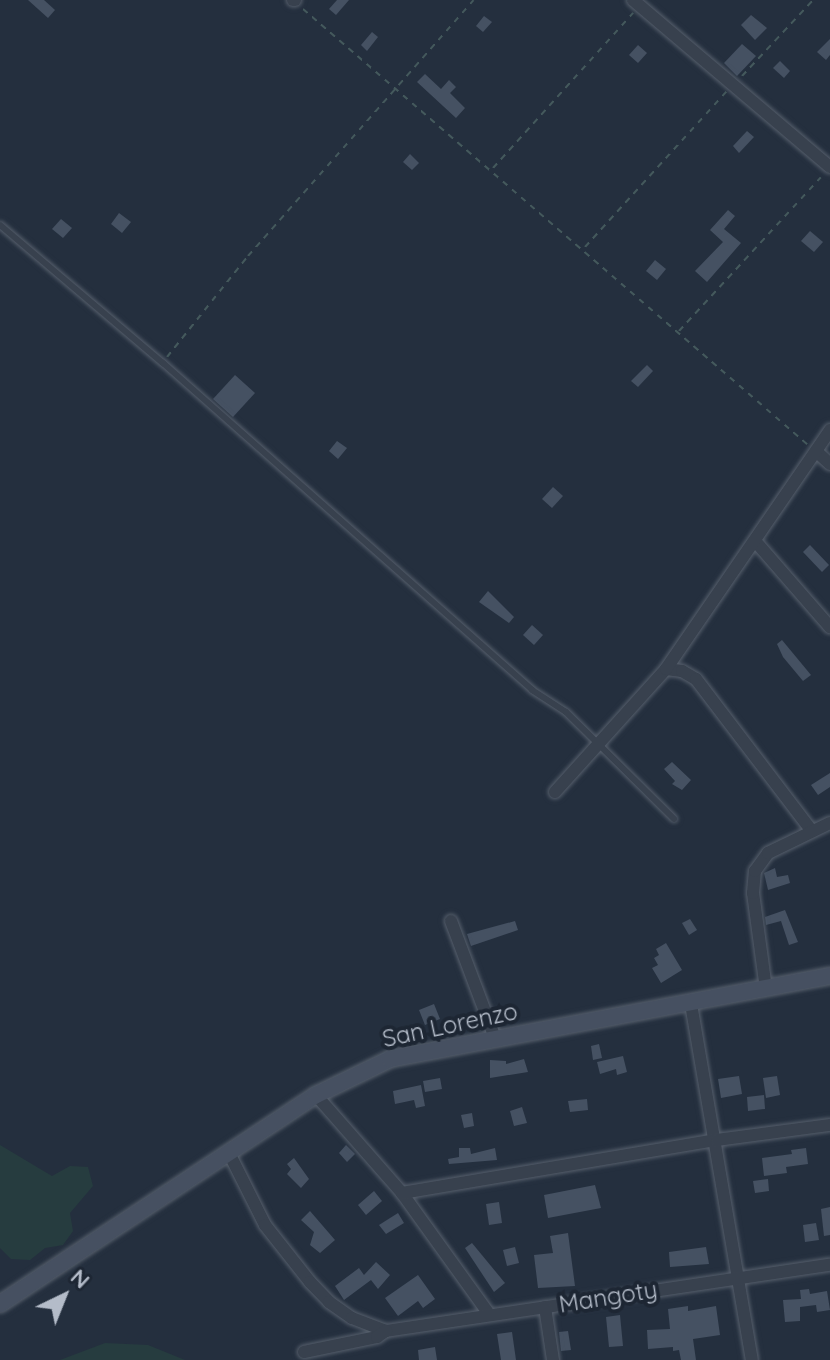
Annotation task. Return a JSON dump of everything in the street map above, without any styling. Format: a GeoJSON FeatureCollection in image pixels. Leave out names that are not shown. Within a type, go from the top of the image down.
{"type":"FeatureCollection","features":[{"type":"Feature","properties":{"kind":"street"},"geometry":{"type":"LineString","coordinates":[[636,3],[731,87],[830,167]]}},
{"type":"Feature","properties":{"kind":"street"},"geometry":{"type":"LineString","coordinates":[[555,792],[666,669],[830,430]]}},
{"type":"Feature","properties":{"kind":"street"},"geometry":{"type":"LineString","coordinates":[[816,451],[830,464]]}},
{"type":"Feature","properties":{"kind":"street"},"geometry":{"type":"LineString","coordinates":[[756,542],[830,627]]}},
{"type":"Feature","properties":{"kind":"street"},"geometry":{"type":"LineString","coordinates":[[666,669],[682,671],[696,679],[812,831]]}},
{"type":"Feature","properties":{"kind":"street"},"geometry":{"type":"LineString","coordinates":[[766,989],[753,893],[755,871],[768,853],[830,823]]}},
{"type":"Feature","properties":{"kind":"street"},"geometry":{"type":"LineString","coordinates":[[451,921],[495,1038]]}},
{"type":"Feature","properties":{"kind":"street","name":"San Lorenzo"},"geometry":{"type":"LineString","coordinates":[[0,1304],[316,1095],[390,1059],[830,976]]}},
{"type":"Feature","properties":{"kind":"street"},"geometry":{"type":"LineString","coordinates":[[691,1004],[717,1140],[752,1360]]}},
{"type":"Feature","properties":{"kind":"street"},"geometry":{"type":"LineString","coordinates":[[316,1095],[402,1193],[489,1314]]}},
{"type":"Feature","properties":{"kind":"street"},"geometry":{"type":"LineString","coordinates":[[402,1193],[717,1140],[830,1125]]}},
{"type":"Feature","properties":{"kind":"street"},"geometry":{"type":"LineString","coordinates":[[229,1153],[265,1225],[310,1282],[329,1302],[352,1318],[386,1331]]}},
{"type":"Feature","properties":{"kind":"street","name":"Mangoty"},"geometry":{"type":"LineString","coordinates":[[304,1352],[365,1341],[386,1331],[830,1265]]}},
{"type":"Feature","properties":{"kind":"street"},"geometry":{"type":"LineString","coordinates":[[545,1307],[553,1360]]}},
{"type":"Feature","properties":{"kind":"lane"},"geometry":{"type":"LineString","coordinates":[[0,225],[163,363],[532,690],[566,712],[674,819]]}},
{"type":"Feature","properties":{"kind":"path"},"geometry":{"type":"LineString","coordinates":[[294,0],[816,451]]}},
{"type":"Feature","properties":{"kind":"path"},"geometry":{"type":"LineString","coordinates":[[163,363],[248,256],[474,0]]}},
{"type":"Feature","properties":{"kind":"path"},"geometry":{"type":"LineString","coordinates":[[584,248],[813,0]]}},
{"type":"Feature","properties":{"kind":"path"},"geometry":{"type":"LineString","coordinates":[[492,169],[636,3]]}},
{"type":"Feature","properties":{"kind":"path"},"geometry":{"type":"LineString","coordinates":[[678,332],[830,167]]}},
{"type":"Feature","properties":{"kind":"green space"},"geometry":{"type":"Polygon","coordinates":[[[0,1145],[52,1176],[70,1166],[88,1167],[93,1186],[70,1213],[73,1231],[63,1245],[45,1248],[30,1260],[11,1259],[0,1248],[0,1145]]]}},
{"type":"Feature","properties":{"kind":"green space"},"geometry":{"type":"Polygon","coordinates":[[[105,1343],[148,1345],[185,1360],[60,1360],[105,1343]]]}},
{"type":"Feature","properties":{"kind":"building"},"geometry":{"type":"Polygon","coordinates":[[[28,0],[44,0],[55,10],[48,18],[28,0]]]}},
{"type":"Feature","properties":{"kind":"building"},"geometry":{"type":"Polygon","coordinates":[[[337,0],[349,0],[336,15],[329,9],[337,0]]]}},
{"type":"Feature","properties":{"kind":"building"},"geometry":{"type":"Polygon","coordinates":[[[751,15],[767,28],[755,40],[741,25],[751,15]]]}},
{"type":"Feature","properties":{"kind":"building"},"geometry":{"type":"Polygon","coordinates":[[[484,16],[492,22],[483,32],[476,26],[484,16]]]}},
{"type":"Feature","properties":{"kind":"building"},"geometry":{"type":"Polygon","coordinates":[[[372,32],[378,37],[367,51],[361,45],[372,32]]]}},
{"type":"Feature","properties":{"kind":"building"},"geometry":{"type":"Polygon","coordinates":[[[830,39],[830,55],[826,60],[817,52],[830,39]]]}},
{"type":"Feature","properties":{"kind":"building"},"geometry":{"type":"Polygon","coordinates":[[[742,44],[756,56],[737,76],[724,63],[742,44]]]}},
{"type":"Feature","properties":{"kind":"building"},"geometry":{"type":"Polygon","coordinates":[[[638,45],[647,53],[638,63],[629,55],[638,45]]]}},
{"type":"Feature","properties":{"kind":"building"},"geometry":{"type":"Polygon","coordinates":[[[780,61],[790,71],[784,78],[773,68],[780,61]]]}},
{"type":"Feature","properties":{"kind":"building"},"geometry":{"type":"Polygon","coordinates":[[[425,74],[441,89],[449,80],[456,87],[450,93],[465,108],[456,118],[417,82],[425,74]]]}},
{"type":"Feature","properties":{"kind":"building"},"geometry":{"type":"Polygon","coordinates":[[[747,131],[754,137],[739,153],[733,146],[747,131]]]}},
{"type":"Feature","properties":{"kind":"building"},"geometry":{"type":"Polygon","coordinates":[[[410,154],[419,163],[412,170],[403,162],[410,154]]]}},
{"type":"Feature","properties":{"kind":"building"},"geometry":{"type":"Polygon","coordinates":[[[728,210],[735,216],[724,229],[741,243],[707,282],[695,271],[723,242],[710,230],[728,210]]]}},
{"type":"Feature","properties":{"kind":"building"},"geometry":{"type":"Polygon","coordinates":[[[119,213],[131,222],[122,233],[111,224],[119,213]]]}},
{"type":"Feature","properties":{"kind":"building"},"geometry":{"type":"Polygon","coordinates":[[[61,219],[72,228],[63,238],[52,229],[61,219]]]}},
{"type":"Feature","properties":{"kind":"building"},"geometry":{"type":"Polygon","coordinates":[[[810,231],[823,242],[814,252],[801,241],[810,231]]]}},
{"type":"Feature","properties":{"kind":"building"},"geometry":{"type":"Polygon","coordinates":[[[655,260],[666,269],[657,280],[646,271],[655,260]]]}},
{"type":"Feature","properties":{"kind":"building"},"geometry":{"type":"Polygon","coordinates":[[[647,365],[653,371],[638,387],[631,381],[647,365]]]}},
{"type":"Feature","properties":{"kind":"building"},"geometry":{"type":"Polygon","coordinates":[[[235,375],[255,393],[233,417],[213,399],[235,375]]]}},
{"type":"Feature","properties":{"kind":"building"},"geometry":{"type":"Polygon","coordinates":[[[337,441],[347,448],[338,459],[329,451],[337,441]]]}},
{"type":"Feature","properties":{"kind":"building"},"geometry":{"type":"Polygon","coordinates":[[[553,487],[563,496],[552,508],[542,499],[553,487]]]}},
{"type":"Feature","properties":{"kind":"building"},"geometry":{"type":"Polygon","coordinates":[[[810,545],[829,565],[822,572],[803,552],[810,545]]]}},
{"type":"Feature","properties":{"kind":"building"},"geometry":{"type":"Polygon","coordinates":[[[488,591],[514,617],[509,623],[479,602],[488,591]]]}},
{"type":"Feature","properties":{"kind":"building"},"geometry":{"type":"Polygon","coordinates":[[[532,625],[543,635],[534,645],[523,635],[532,625]]]}},
{"type":"Feature","properties":{"kind":"building"},"geometry":{"type":"Polygon","coordinates":[[[782,640],[811,675],[803,681],[783,657],[777,644],[782,640]]]}},
{"type":"Feature","properties":{"kind":"building"},"geometry":{"type":"Polygon","coordinates":[[[672,762],[691,780],[682,790],[672,784],[675,781],[664,769],[672,762]]]}},
{"type":"Feature","properties":{"kind":"building"},"geometry":{"type":"Polygon","coordinates":[[[830,773],[830,787],[818,795],[811,785],[830,773]]]}},
{"type":"Feature","properties":{"kind":"building"},"geometry":{"type":"Polygon","coordinates":[[[775,868],[777,877],[788,875],[790,883],[768,890],[764,873],[775,868]]]}},
{"type":"Feature","properties":{"kind":"building"},"geometry":{"type":"Polygon","coordinates":[[[785,910],[798,942],[789,945],[781,921],[766,925],[765,917],[785,910]]]}},
{"type":"Feature","properties":{"kind":"building"},"geometry":{"type":"Polygon","coordinates":[[[690,919],[697,930],[689,935],[682,923],[690,919]]]}},
{"type":"Feature","properties":{"kind":"building"},"geometry":{"type":"Polygon","coordinates":[[[515,921],[518,930],[471,946],[467,934],[515,921]]]}},
{"type":"Feature","properties":{"kind":"building"},"geometry":{"type":"Polygon","coordinates":[[[666,943],[682,970],[661,983],[652,968],[658,965],[654,958],[659,955],[656,949],[666,943]]]}},
{"type":"Feature","properties":{"kind":"building"},"geometry":{"type":"Polygon","coordinates":[[[434,1004],[440,1019],[425,1025],[419,1010],[434,1004]]]}},
{"type":"Feature","properties":{"kind":"building"},"geometry":{"type":"Polygon","coordinates":[[[599,1044],[602,1058],[593,1060],[591,1046],[599,1044]]]}},
{"type":"Feature","properties":{"kind":"building"},"geometry":{"type":"Polygon","coordinates":[[[623,1056],[627,1072],[617,1075],[616,1069],[600,1074],[597,1062],[623,1056]]]}},
{"type":"Feature","properties":{"kind":"building"},"geometry":{"type":"Polygon","coordinates":[[[524,1059],[528,1072],[490,1078],[490,1060],[506,1061],[506,1064],[524,1059]]]}},
{"type":"Feature","properties":{"kind":"building"},"geometry":{"type":"Polygon","coordinates":[[[739,1076],[742,1094],[721,1098],[718,1079],[739,1076]]]}},
{"type":"Feature","properties":{"kind":"building"},"geometry":{"type":"Polygon","coordinates":[[[777,1076],[780,1095],[766,1098],[763,1078],[777,1076]]]}},
{"type":"Feature","properties":{"kind":"building"},"geometry":{"type":"Polygon","coordinates":[[[440,1078],[442,1089],[425,1092],[423,1081],[440,1078]]]}},
{"type":"Feature","properties":{"kind":"building"},"geometry":{"type":"Polygon","coordinates":[[[421,1085],[425,1106],[416,1108],[414,1100],[395,1104],[393,1091],[421,1085]]]}},
{"type":"Feature","properties":{"kind":"building"},"geometry":{"type":"Polygon","coordinates":[[[764,1095],[765,1109],[748,1111],[747,1097],[764,1095]]]}},
{"type":"Feature","properties":{"kind":"building"},"geometry":{"type":"Polygon","coordinates":[[[587,1099],[588,1110],[570,1112],[568,1101],[587,1099]]]}},
{"type":"Feature","properties":{"kind":"building"},"geometry":{"type":"Polygon","coordinates":[[[522,1107],[527,1123],[514,1126],[510,1111],[522,1107]]]}},
{"type":"Feature","properties":{"kind":"building"},"geometry":{"type":"Polygon","coordinates":[[[472,1113],[474,1126],[464,1128],[461,1115],[472,1113]]]}},
{"type":"Feature","properties":{"kind":"building"},"geometry":{"type":"Polygon","coordinates":[[[346,1145],[355,1154],[347,1162],[339,1153],[346,1145]]]}},
{"type":"Feature","properties":{"kind":"building"},"geometry":{"type":"Polygon","coordinates":[[[459,1148],[470,1148],[471,1154],[495,1148],[497,1160],[449,1164],[448,1159],[459,1157],[459,1148]]]}},
{"type":"Feature","properties":{"kind":"building"},"geometry":{"type":"Polygon","coordinates":[[[806,1148],[808,1164],[786,1167],[787,1173],[764,1176],[762,1158],[792,1154],[791,1150],[806,1148]]]}},
{"type":"Feature","properties":{"kind":"building"},"geometry":{"type":"Polygon","coordinates":[[[294,1158],[309,1179],[301,1188],[287,1174],[291,1169],[287,1164],[294,1158]]]}},
{"type":"Feature","properties":{"kind":"building"},"geometry":{"type":"Polygon","coordinates":[[[768,1179],[769,1191],[755,1193],[753,1181],[768,1179]]]}},
{"type":"Feature","properties":{"kind":"building"},"geometry":{"type":"Polygon","coordinates":[[[595,1185],[601,1208],[548,1218],[544,1195],[595,1185]]]}},
{"type":"Feature","properties":{"kind":"building"},"geometry":{"type":"Polygon","coordinates":[[[374,1191],[382,1201],[366,1215],[358,1205],[374,1191]]]}},
{"type":"Feature","properties":{"kind":"building"},"geometry":{"type":"Polygon","coordinates":[[[499,1202],[502,1223],[489,1225],[486,1204],[499,1202]]]}},
{"type":"Feature","properties":{"kind":"building"},"geometry":{"type":"Polygon","coordinates":[[[830,1207],[830,1235],[824,1236],[821,1209],[830,1207]]]}},
{"type":"Feature","properties":{"kind":"building"},"geometry":{"type":"Polygon","coordinates":[[[310,1211],[335,1240],[320,1253],[310,1245],[314,1232],[301,1220],[310,1211]]]}},
{"type":"Feature","properties":{"kind":"building"},"geometry":{"type":"Polygon","coordinates":[[[398,1213],[404,1223],[386,1234],[379,1225],[398,1213]]]}},
{"type":"Feature","properties":{"kind":"building"},"geometry":{"type":"Polygon","coordinates":[[[816,1223],[819,1240],[805,1242],[803,1225],[816,1223]]]}},
{"type":"Feature","properties":{"kind":"building"},"geometry":{"type":"Polygon","coordinates":[[[568,1233],[575,1286],[538,1288],[534,1255],[553,1253],[550,1236],[568,1233]]]}},
{"type":"Feature","properties":{"kind":"building"},"geometry":{"type":"Polygon","coordinates":[[[472,1243],[505,1283],[494,1292],[465,1248],[472,1243]]]}},
{"type":"Feature","properties":{"kind":"building"},"geometry":{"type":"Polygon","coordinates":[[[515,1247],[519,1263],[507,1266],[503,1250],[515,1247]]]}},
{"type":"Feature","properties":{"kind":"building"},"geometry":{"type":"Polygon","coordinates":[[[706,1247],[709,1264],[670,1267],[669,1252],[706,1247]]]}},
{"type":"Feature","properties":{"kind":"building"},"geometry":{"type":"Polygon","coordinates":[[[376,1262],[390,1275],[378,1289],[371,1280],[344,1300],[335,1286],[359,1268],[364,1275],[376,1262]]]}},
{"type":"Feature","properties":{"kind":"building"},"geometry":{"type":"Polygon","coordinates":[[[418,1275],[435,1299],[423,1308],[418,1301],[398,1316],[385,1298],[418,1275]]]}},
{"type":"Feature","properties":{"kind":"building"},"geometry":{"type":"Polygon","coordinates":[[[809,1289],[810,1294],[827,1291],[830,1310],[817,1312],[816,1305],[800,1307],[800,1321],[785,1322],[783,1300],[801,1299],[800,1290],[809,1289]]]}},
{"type":"Feature","properties":{"kind":"building"},"geometry":{"type":"Polygon","coordinates":[[[688,1306],[688,1311],[716,1306],[720,1335],[693,1339],[696,1360],[681,1360],[679,1350],[673,1351],[673,1347],[648,1349],[647,1330],[670,1329],[668,1309],[688,1306]]]}},
{"type":"Feature","properties":{"kind":"building"},"geometry":{"type":"Polygon","coordinates":[[[620,1315],[623,1346],[609,1347],[606,1317],[620,1315]]]}},
{"type":"Feature","properties":{"kind":"building"},"geometry":{"type":"Polygon","coordinates":[[[568,1331],[571,1350],[561,1351],[559,1332],[568,1331]]]}},
{"type":"Feature","properties":{"kind":"building"},"geometry":{"type":"Polygon","coordinates":[[[512,1332],[516,1360],[501,1360],[497,1334],[512,1332]]]}},
{"type":"Feature","properties":{"kind":"building"},"geometry":{"type":"Polygon","coordinates":[[[435,1347],[437,1360],[419,1360],[418,1350],[435,1347]]]}}]}
